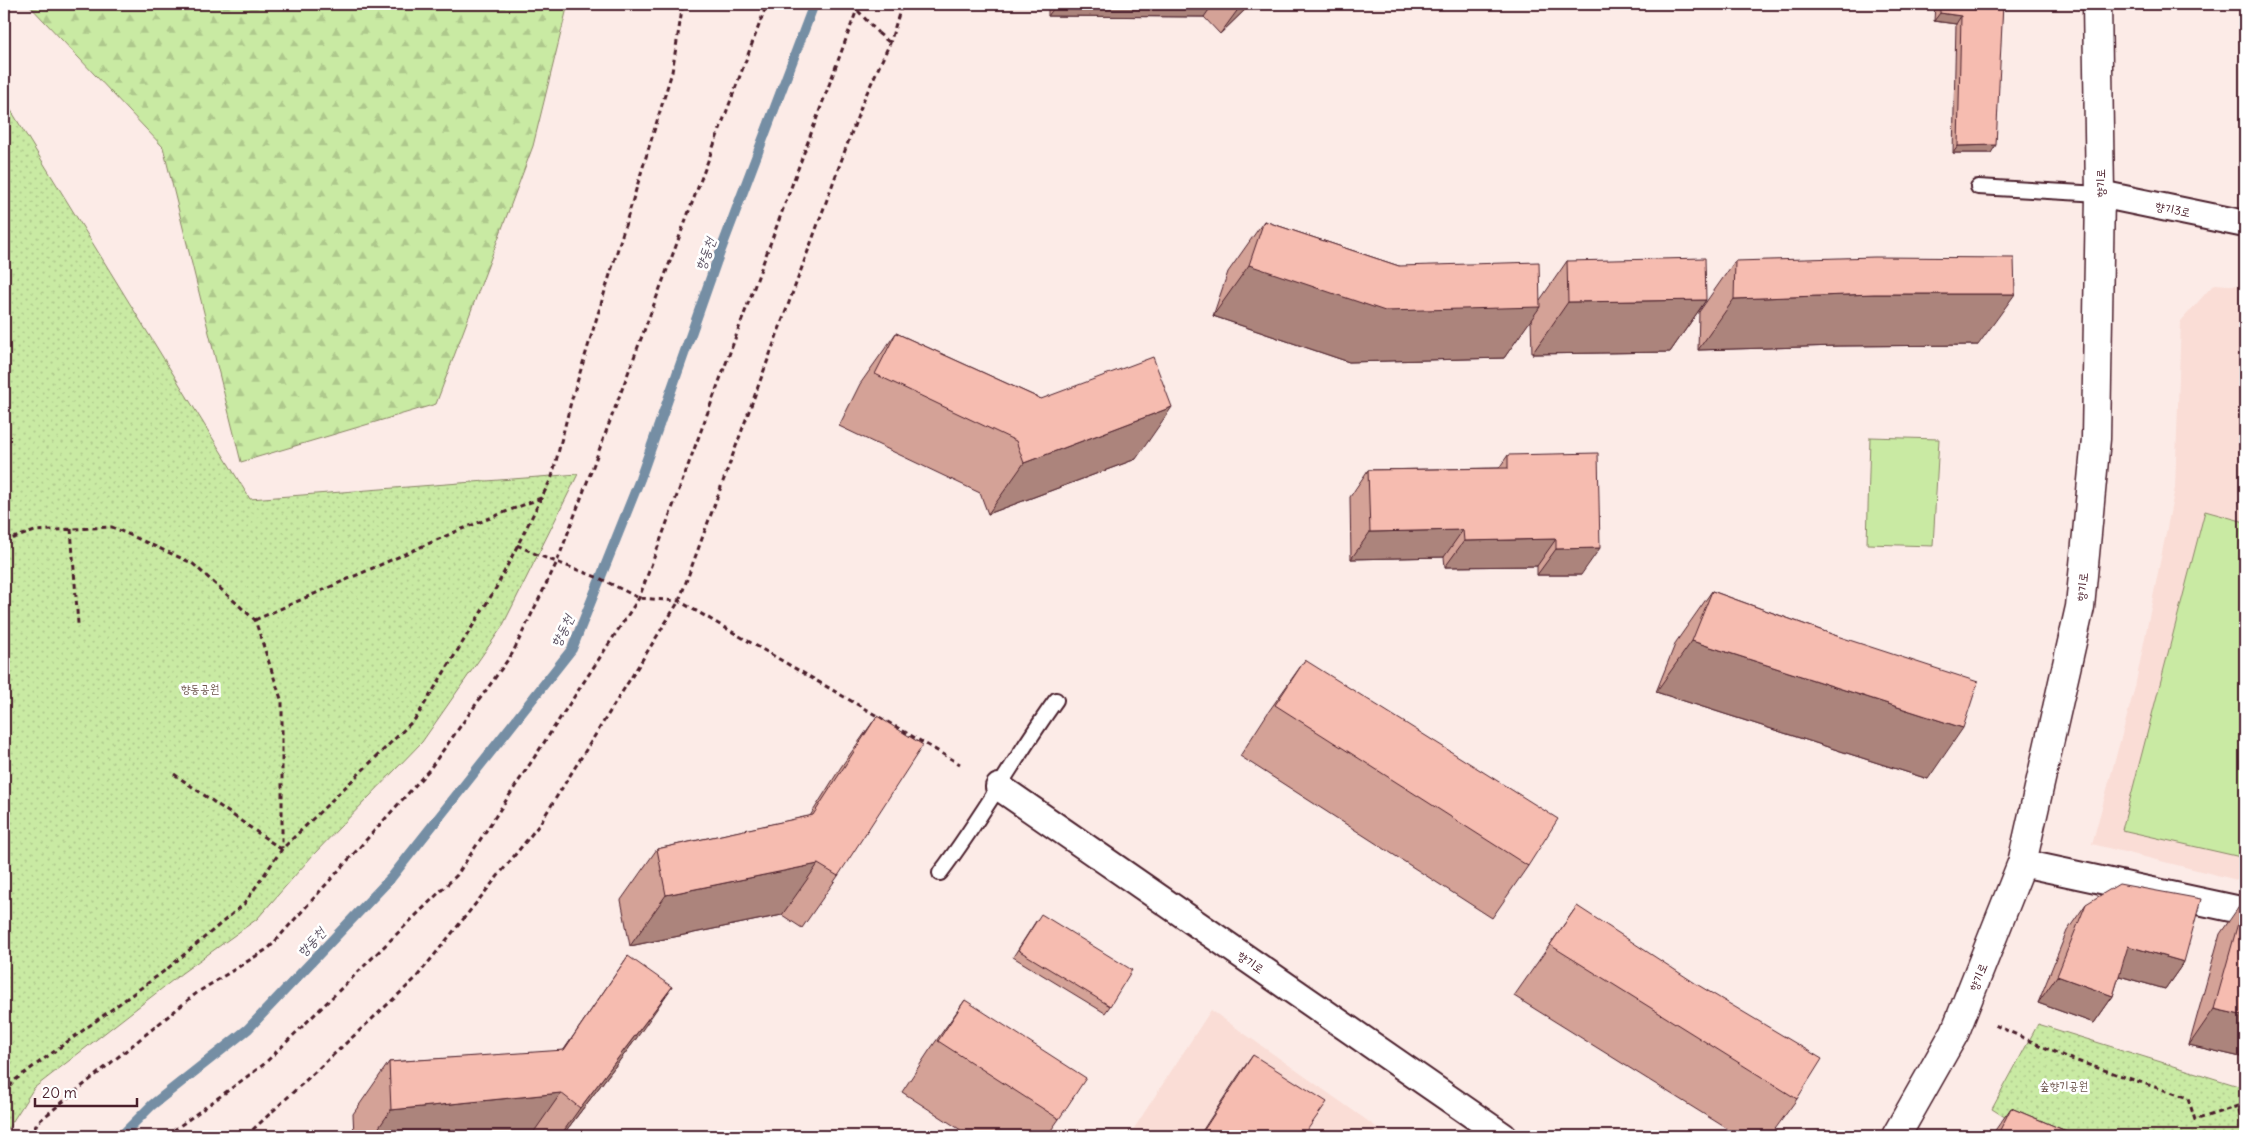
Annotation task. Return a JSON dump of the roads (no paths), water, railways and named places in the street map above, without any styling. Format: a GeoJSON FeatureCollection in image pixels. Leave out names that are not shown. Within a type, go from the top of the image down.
{"type":"FeatureCollection","features":[{"type":"Feature","properties":{"kind":"main road","name":"향기로"},"geometry":{"type":"LineString","coordinates":[[1896,1136],[1955,1032],[2022,863],[2080,607],[2096,440],[2100,194],[2097,4]]}},
{"type":"Feature","properties":{"kind":"street","name":"향기3로"},"geometry":{"type":"LineString","coordinates":[[2100,194],[2245,224]]}},
{"type":"Feature","properties":{"kind":"street","name":"향기로"},"geometry":{"type":"LineString","coordinates":[[999,787],[1503,1136]]}},
{"type":"Feature","properties":{"kind":"street"},"geometry":{"type":"LineString","coordinates":[[2022,863],[2245,911]]}},
{"type":"Feature","properties":{"kind":"lane"},"geometry":{"type":"LineString","coordinates":[[1978,187],[2100,194]]}},
{"type":"Feature","properties":{"kind":"lane"},"geometry":{"type":"LineString","coordinates":[[940,873],[968,836],[1022,747],[1056,700]]}},
{"type":"Feature","properties":{"kind":"waterway","name":"향동천"},"geometry":{"type":"LineString","coordinates":[[121,1136],[152,1105],[248,1029],[391,878],[572,649],[640,479],[716,263],[814,4]]}},
{"type":"Feature","properties":{"kind":"park label","name":"향동공원"},"geometry":{"type":"Point","coordinates":[200,688]}},
{"type":"Feature","properties":{"kind":"park label","name":"숲향기공원"},"geometry":{"type":"Point","coordinates":[2064,1085]}}]}
